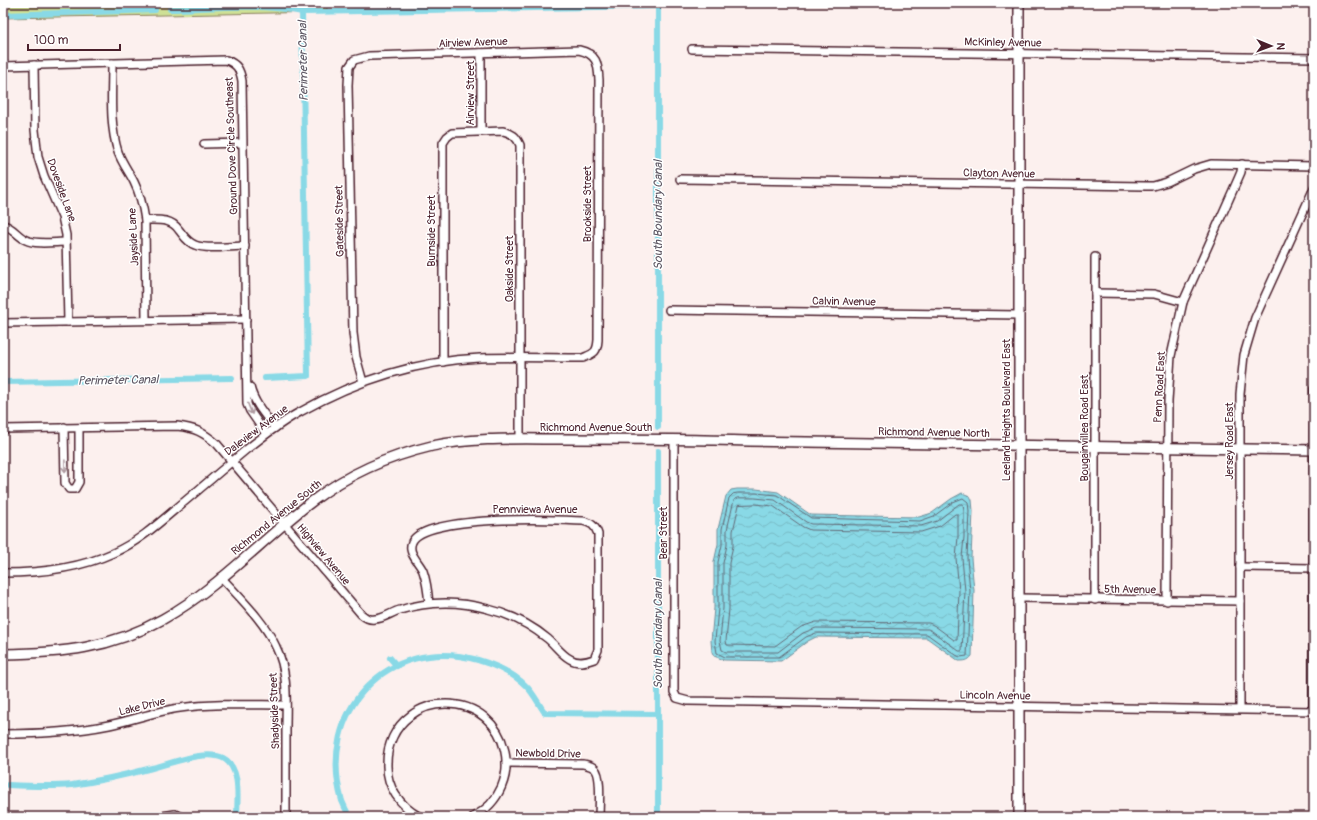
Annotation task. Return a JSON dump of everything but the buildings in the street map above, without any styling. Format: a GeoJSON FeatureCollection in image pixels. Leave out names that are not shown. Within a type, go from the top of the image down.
{"type":"FeatureCollection","features":[{"type":"Feature","properties":{"kind":"street","name":"Leeland Heights Boulevard East"},"geometry":{"type":"LineString","coordinates":[[1018,3],[1018,817]]}},
{"type":"Feature","properties":{"kind":"street","name":"McKinley Avenue"},"geometry":{"type":"LineString","coordinates":[[692,49],[1314,58]]}},
{"type":"Feature","properties":{"kind":"street","name":"Airview Avenue"},"geometry":{"type":"LineString","coordinates":[[354,60],[369,56],[579,50],[592,54]]}},
{"type":"Feature","properties":{"kind":"street","name":"Airview Street"},"geometry":{"type":"LineString","coordinates":[[481,53],[481,132]]}},
{"type":"Feature","properties":{"kind":"street","name":"Brookside Street"},"geometry":{"type":"LineString","coordinates":[[592,54],[598,65],[598,340],[597,348],[594,354]]}},
{"type":"Feature","properties":{"kind":"street","name":"Ground Dove Circle Southeast"},"geometry":{"type":"LineString","coordinates":[[3,66],[226,60],[233,62],[238,67],[242,80],[248,404],[250,411],[266,434]]}},
{"type":"Feature","properties":{"kind":"street","name":"Gateside Street"},"geometry":{"type":"LineString","coordinates":[[354,60],[349,67],[348,85],[353,325],[355,352],[363,382]]}},
{"type":"Feature","properties":{"kind":"street","name":"Jayside Lane"},"geometry":{"type":"LineString","coordinates":[[112,63],[115,142],[122,162],[134,182],[141,199],[145,220],[146,320]]}},
{"type":"Feature","properties":{"kind":"street","name":"Doveside Lane"},"geometry":{"type":"LineString","coordinates":[[34,65],[35,130],[38,157],[44,176],[65,226],[68,322]]}},
{"type":"Feature","properties":{"kind":"street","name":"Oakside Street"},"geometry":{"type":"LineString","coordinates":[[481,132],[504,131],[511,133],[517,138],[520,145],[520,439]]}},
{"type":"Feature","properties":{"kind":"street","name":"Burnside Street"},"geometry":{"type":"LineString","coordinates":[[443,362],[443,143],[452,133],[481,132]]}},
{"type":"Feature","properties":{"kind":"street"},"geometry":{"type":"LineString","coordinates":[[204,144],[242,143]]}},
{"type":"Feature","properties":{"kind":"street","name":"Clayton Avenue"},"geometry":{"type":"LineString","coordinates":[[680,179],[1153,186],[1167,182],[1202,166],[1216,164],[1314,166]]}},
{"type":"Feature","properties":{"kind":"street","name":"Penn Road East"},"geometry":{"type":"LineString","coordinates":[[1167,601],[1168,381],[1170,356],[1183,302],[1238,179],[1242,164]]}},
{"type":"Feature","properties":{"kind":"street","name":"Jersey Road East"},"geometry":{"type":"LineString","coordinates":[[1240,709],[1240,394],[1243,362],[1247,341],[1262,300],[1314,188]]}},
{"type":"Feature","properties":{"kind":"street"},"geometry":{"type":"LineString","coordinates":[[145,220],[165,220],[174,224],[189,243],[196,246],[204,248],[245,246]]}},
{"type":"Feature","properties":{"kind":"street"},"geometry":{"type":"LineString","coordinates":[[3,225],[8,226],[27,241],[34,243],[66,242]]}},
{"type":"Feature","properties":{"kind":"street","name":"Bougainvillea Road East"},"geometry":{"type":"LineString","coordinates":[[1095,257],[1095,600]]}},
{"type":"Feature","properties":{"kind":"street"},"geometry":{"type":"LineString","coordinates":[[1095,293],[1145,293],[1183,302]]}},
{"type":"Feature","properties":{"kind":"street","name":"Calvin Avenue"},"geometry":{"type":"LineString","coordinates":[[669,310],[1018,315]]}},
{"type":"Feature","properties":{"kind":"street"},"geometry":{"type":"LineString","coordinates":[[3,323],[246,319]]}},
{"type":"Feature","properties":{"kind":"street","name":"Daleview Avenue"},"geometry":{"type":"LineString","coordinates":[[3,573],[58,570],[85,564],[114,553],[141,538],[266,434],[299,412],[337,392],[363,382],[402,370],[443,362],[479,358],[583,358],[594,354]]}},
{"type":"Feature","properties":{"kind":"street"},"geometry":{"type":"LineString","coordinates":[[248,380],[252,394],[257,403],[275,428]]}},
{"type":"Feature","properties":{"kind":"street"},"geometry":{"type":"LineString","coordinates":[[1314,389],[1314,711]]}},
{"type":"Feature","properties":{"kind":"street","name":"Highview Avenue"},"geometry":{"type":"LineString","coordinates":[[3,428],[178,426],[193,429],[208,436],[217,444],[361,614],[368,619],[376,619],[400,610],[429,604],[460,603],[496,610],[523,622],[540,633],[570,659],[579,662],[588,662],[594,659]]}},
{"type":"Feature","properties":{"kind":"street"},"geometry":{"type":"LineString","coordinates":[[64,428],[65,483],[69,489],[76,489],[79,482],[79,428]]}},
{"type":"Feature","properties":{"kind":"street","name":"Richmond Avenue South"},"geometry":{"type":"LineString","coordinates":[[3,654],[74,650],[119,638],[140,630],[173,613],[197,597],[312,501],[331,488],[370,467],[417,450],[472,440],[674,440]]}},
{"type":"Feature","properties":{"kind":"street","name":"Richmond Avenue North"},"geometry":{"type":"LineString","coordinates":[[674,440],[1018,444],[1095,447],[1314,450]]}},
{"type":"Feature","properties":{"kind":"street","name":"Bear Street"},"geometry":{"type":"LineString","coordinates":[[674,440],[674,692],[677,698]]}},
{"type":"Feature","properties":{"kind":"street","name":"Pennviewa Avenue"},"geometry":{"type":"LineString","coordinates":[[429,604],[425,577],[411,550],[411,542],[415,536],[456,524],[495,520],[573,520],[590,523],[596,527],[598,534],[598,650],[594,659]]}},
{"type":"Feature","properties":{"kind":"street"},"geometry":{"type":"LineString","coordinates":[[1240,566],[1313,568]]}},
{"type":"Feature","properties":{"kind":"street","name":"Shadyside Street"},"geometry":{"type":"LineString","coordinates":[[221,577],[262,625],[276,645],[284,667],[286,687],[286,817]]}},
{"type":"Feature","properties":{"kind":"street","name":"5th Avenue"},"geometry":{"type":"LineString","coordinates":[[1019,598],[1240,602]]}},
{"type":"Feature","properties":{"kind":"street","name":"Lincoln Avenue"},"geometry":{"type":"LineString","coordinates":[[677,698],[688,701],[1314,711]]}},
{"type":"Feature","properties":{"kind":"street"},"geometry":{"type":"LineString","coordinates":[[420,817],[398,799],[390,783],[387,766],[389,747],[393,736],[402,723],[414,713],[423,708],[444,704],[453,704],[475,710],[488,720],[495,728],[503,745],[506,763],[504,782],[493,801],[485,809],[473,817]]}},
{"type":"Feature","properties":{"kind":"street","name":"Lake Drive"},"geometry":{"type":"LineString","coordinates":[[3,734],[44,734],[81,730],[111,725],[152,713],[194,706],[286,705]]}},
{"type":"Feature","properties":{"kind":"street","name":"Newbold Drive"},"geometry":{"type":"LineString","coordinates":[[506,763],[589,765],[595,769],[598,777],[599,817]]}},
{"type":"Feature","properties":{"kind":"street"},"geometry":{"type":"LineString","coordinates":[[156,817],[175,814],[181,817]]}},
{"type":"Feature","properties":{"kind":"green space"},"geometry":{"type":"Polygon","coordinates":[[[3,3],[327,3],[327,12],[3,18],[3,3]]]}},
{"type":"Feature","properties":{"kind":"water"},"geometry":{"type":"Polygon","coordinates":[[[756,489],[778,492],[811,515],[919,517],[932,513],[962,493],[970,496],[973,511],[971,558],[974,590],[972,656],[969,659],[959,661],[927,638],[816,637],[808,641],[781,661],[724,660],[714,656],[711,641],[714,608],[714,562],[718,544],[718,529],[726,496],[731,490],[756,489]]]}},
{"type":"Feature","properties":{"kind":"waterway","name":"South Boundary Canal"},"geometry":{"type":"LineString","coordinates":[[658,3],[658,427]]}},
{"type":"Feature","properties":{"kind":"waterway","name":"Perimeter Canal"},"geometry":{"type":"LineString","coordinates":[[265,378],[308,376],[302,12],[658,6]]}},
{"type":"Feature","properties":{"kind":"waterway"},"geometry":{"type":"LineString","coordinates":[[170,9],[253,7],[286,9],[302,12]]}},
{"type":"Feature","properties":{"kind":"waterway"},"geometry":{"type":"LineString","coordinates":[[3,15],[155,10]]}},
{"type":"Feature","properties":{"kind":"waterway","name":"Perimeter Canal"},"geometry":{"type":"LineString","coordinates":[[3,382],[232,378]]}},
{"type":"Feature","properties":{"kind":"waterway","name":"South Boundary Canal"},"geometry":{"type":"LineString","coordinates":[[658,451],[658,817]]}},
{"type":"Feature","properties":{"kind":"waterway"},"geometry":{"type":"LineString","coordinates":[[350,817],[342,801],[337,768],[340,738],[350,710],[366,687],[389,670],[415,659],[445,655],[478,660],[491,664],[510,673],[526,686],[534,695],[545,713],[658,714]]}},
{"type":"Feature","properties":{"kind":"waterway"},"geometry":{"type":"LineString","coordinates":[[390,658],[397,666]]}},
{"type":"Feature","properties":{"kind":"waterway"},"geometry":{"type":"LineString","coordinates":[[8,785],[72,785],[92,782],[197,756],[216,756],[223,758],[229,763],[236,777],[238,793],[237,817]]}},
{"type":"Feature","properties":{"kind":"waterway"},"geometry":{"type":"LineString","coordinates":[[541,817],[543,813]]}}]}
